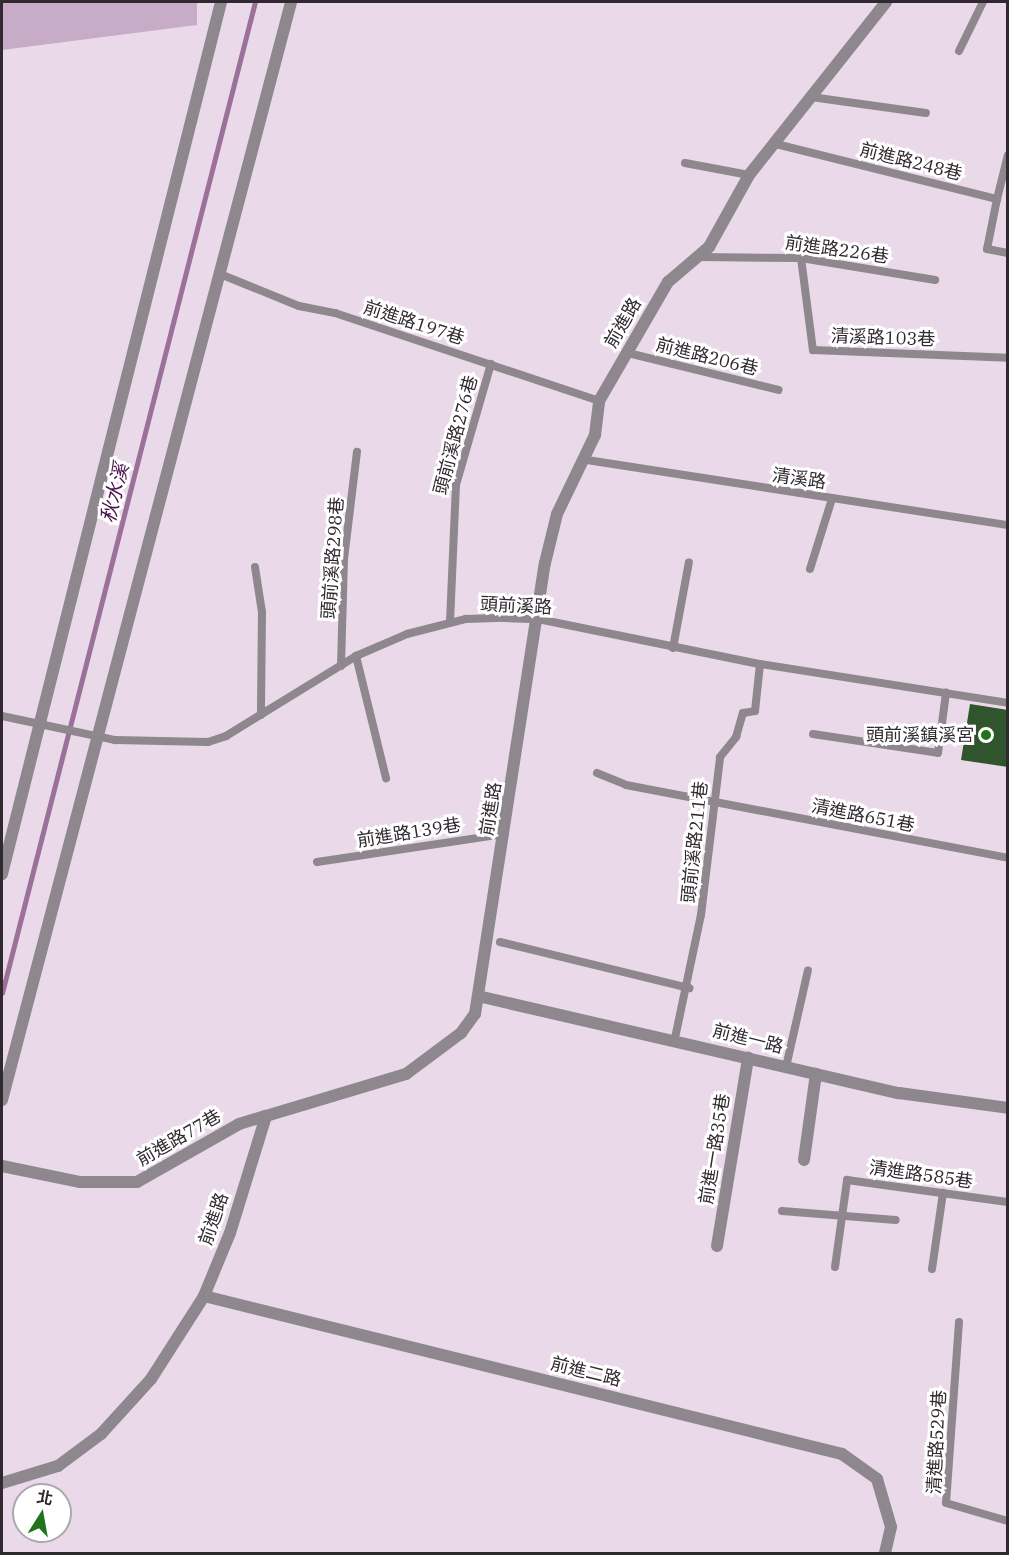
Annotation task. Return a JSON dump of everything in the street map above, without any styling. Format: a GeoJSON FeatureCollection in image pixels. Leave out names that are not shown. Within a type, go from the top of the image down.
{"type":"FeatureCollection","features":[{"type":"Feature","properties":{"kind":"street"},"geometry":{"type":"LineString","coordinates":[[2,874],[39,723],[116,436],[221,2]]}},
{"type":"Feature","properties":{"kind":"street"},"geometry":{"type":"LineString","coordinates":[[2,1100],[291,2]]}},
{"type":"Feature","properties":{"kind":"street","name":"前進路"},"geometry":{"type":"LineString","coordinates":[[2,1483],[58,1466],[101,1434],[151,1379],[204,1296],[266,1116],[406,1074],[460,1033],[482,997],[538,619],[557,514],[587,460],[598,401],[668,282],[699,256],[749,175],[776,144],[886,2]]}},
{"type":"Feature","properties":{"kind":"street","name":"前進一路"},"geometry":{"type":"LineString","coordinates":[[482,997],[675,1038],[748,1058],[899,1093],[1008,1107]]}},
{"type":"Feature","properties":{"kind":"street","name":"前進一路35巷"},"geometry":{"type":"LineString","coordinates":[[717,1246],[748,1058]]}},
{"type":"Feature","properties":{"kind":"street"},"geometry":{"type":"LineString","coordinates":[[804,1160],[816,1074]]}},
{"type":"Feature","properties":{"kind":"street","name":"前進路77巷"},"geometry":{"type":"LineString","coordinates":[[2,1166],[80,1182],[137,1182],[239,1124],[266,1116]]}},
{"type":"Feature","properties":{"kind":"street","name":"前進二路"},"geometry":{"type":"LineString","coordinates":[[204,1296],[842,1454],[877,1479],[891,1527],[885,1554]]}},
{"type":"Feature","properties":{"kind":"lane"},"geometry":{"type":"LineString","coordinates":[[959,51],[983,2]]}},
{"type":"Feature","properties":{"kind":"lane"},"geometry":{"type":"LineString","coordinates":[[811,97],[926,113]]}},
{"type":"Feature","properties":{"kind":"lane","name":"前進路248巷"},"geometry":{"type":"LineString","coordinates":[[776,144],[997,199]]}},
{"type":"Feature","properties":{"kind":"lane"},"geometry":{"type":"LineString","coordinates":[[1008,156],[987,249],[1008,253]]}},
{"type":"Feature","properties":{"kind":"lane"},"geometry":{"type":"LineString","coordinates":[[685,163],[749,175]]}},
{"type":"Feature","properties":{"kind":"lane","name":"前進路226巷"},"geometry":{"type":"LineString","coordinates":[[699,256],[801,258],[935,280]]}},
{"type":"Feature","properties":{"kind":"lane","name":"清溪路103巷"},"geometry":{"type":"LineString","coordinates":[[801,258],[813,350],[1008,358]]}},
{"type":"Feature","properties":{"kind":"lane","name":"前進路197巷"},"geometry":{"type":"LineString","coordinates":[[220,274],[299,306],[491,364],[598,401]]}},
{"type":"Feature","properties":{"kind":"lane","name":"前進路206巷"},"geometry":{"type":"LineString","coordinates":[[628,353],[779,390]]}},
{"type":"Feature","properties":{"kind":"lane","name":"頭前溪路276巷"},"geometry":{"type":"LineString","coordinates":[[450,622],[454,495],[491,364]]}},
{"type":"Feature","properties":{"kind":"lane","name":"頭前溪路298巷"},"geometry":{"type":"LineString","coordinates":[[341,666],[344,559],[357,452]]}},
{"type":"Feature","properties":{"kind":"lane","name":"清溪路"},"geometry":{"type":"LineString","coordinates":[[587,460],[1008,525]]}},
{"type":"Feature","properties":{"kind":"lane"},"geometry":{"type":"LineString","coordinates":[[810,568],[832,499]]}},
{"type":"Feature","properties":{"kind":"lane"},"geometry":{"type":"LineString","coordinates":[[674,648],[689,562]]}},
{"type":"Feature","properties":{"kind":"lane"},"geometry":{"type":"LineString","coordinates":[[255,567],[262,612],[261,715]]}},
{"type":"Feature","properties":{"kind":"lane","name":"頭前溪路"},"geometry":{"type":"LineString","coordinates":[[2,716],[22,718],[99,738],[188,745],[226,736],[356,657],[450,622],[538,619],[674,648],[1008,703]]}},
{"type":"Feature","properties":{"kind":"lane"},"geometry":{"type":"LineString","coordinates":[[356,657],[386,778]]}},
{"type":"Feature","properties":{"kind":"lane","name":"頭前溪路211巷"},"geometry":{"type":"LineString","coordinates":[[675,1038],[689,988],[713,802],[722,752],[736,737],[743,713],[755,711],[760,663]]}},
{"type":"Feature","properties":{"kind":"lane"},"geometry":{"type":"LineString","coordinates":[[813,734],[938,753],[946,693]]}},
{"type":"Feature","properties":{"kind":"lane","name":"清進路651巷"},"geometry":{"type":"LineString","coordinates":[[597,773],[713,802],[1008,858]]}},
{"type":"Feature","properties":{"kind":"lane","name":"前進路139巷"},"geometry":{"type":"LineString","coordinates":[[317,862],[505,834]]}},
{"type":"Feature","properties":{"kind":"lane"},"geometry":{"type":"LineString","coordinates":[[500,942],[689,988]]}},
{"type":"Feature","properties":{"kind":"lane"},"geometry":{"type":"LineString","coordinates":[[786,1067],[808,970]]}},
{"type":"Feature","properties":{"kind":"lane","name":"清進路585巷"},"geometry":{"type":"LineString","coordinates":[[835,1267],[847,1180],[1008,1202]]}},
{"type":"Feature","properties":{"kind":"lane"},"geometry":{"type":"LineString","coordinates":[[932,1269],[943,1193]]}},
{"type":"Feature","properties":{"kind":"lane"},"geometry":{"type":"LineString","coordinates":[[782,1211],[842,1218],[896,1220]]}},
{"type":"Feature","properties":{"kind":"lane","name":"清進路529巷"},"geometry":{"type":"LineString","coordinates":[[959,1322],[946,1503],[1008,1521]]}},
{"type":"Feature","properties":{"kind":"shaded area"},"geometry":{"type":"Polygon","coordinates":[[[2,2],[197,2],[197,25],[2,50],[2,2]]]}},
{"type":"Feature","properties":{"kind":"building","name":"頭前溪鎮溪宮"},"geometry":{"type":"Polygon","coordinates":[[[970,704],[1008,710],[1008,767],[961,760],[970,704]]]}},
{"type":"Feature","properties":{"kind":"waterway","name":"秋水溪"},"geometry":{"type":"LineString","coordinates":[[2,993],[255,2]]}},
{"type":"Feature","properties":{"kind":"place","name":"頭前溪鎮溪宮"},"geometry":{"type":"Point","coordinates":[986,735]}}]}
